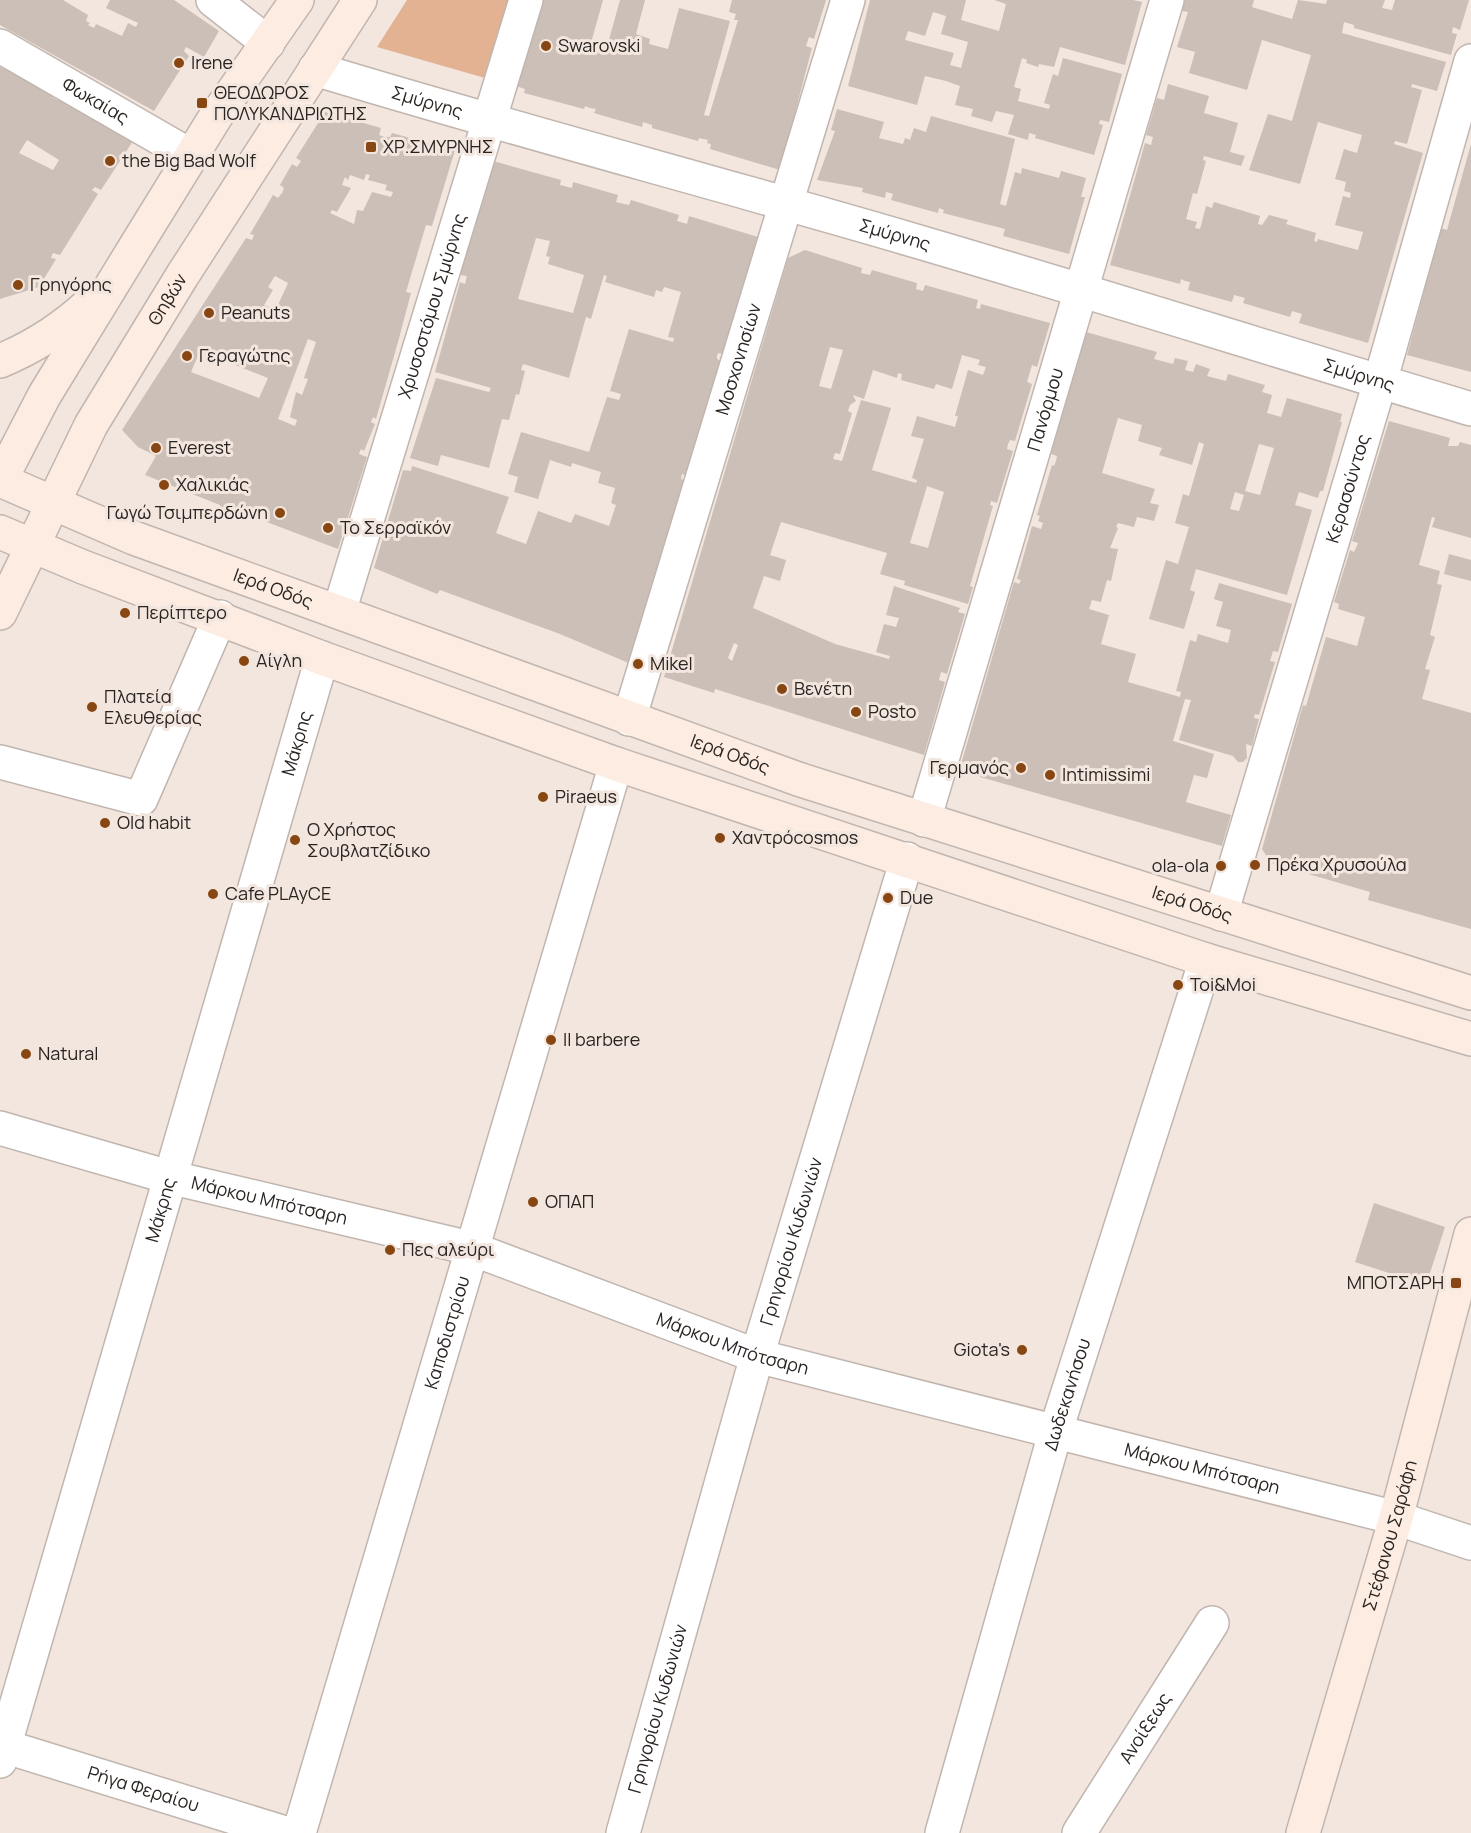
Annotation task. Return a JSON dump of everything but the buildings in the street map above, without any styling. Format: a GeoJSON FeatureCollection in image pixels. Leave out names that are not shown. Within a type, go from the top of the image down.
{"type":"FeatureCollection","features":[{"type":"Feature","properties":{"kind":"main road"},"geometry":{"type":"LineString","coordinates":[[0,481],[44,396],[191,156],[297,0]]}},
{"type":"Feature","properties":{"kind":"main road","name":"Θηβών"},"geometry":{"type":"LineString","coordinates":[[0,613],[30,546],[91,424],[360,0]]}},
{"type":"Feature","properties":{"kind":"main road"},"geometry":{"type":"LineString","coordinates":[[0,361],[27,350],[63,328],[98,296],[137,244]]}},
{"type":"Feature","properties":{"kind":"main road","name":"Ιερά Οδός"},"geometry":{"type":"LineString","coordinates":[[0,481],[134,538],[629,719],[924,820],[1471,993]]}},
{"type":"Feature","properties":{"kind":"main road"},"geometry":{"type":"LineString","coordinates":[[0,532],[30,546],[322,658],[616,764],[1206,960],[1471,1039]]}},
{"type":"Feature","properties":{"kind":"main road","name":"Στέφανου Σαράφη"},"geometry":{"type":"LineString","coordinates":[[1304,1833],[1396,1518],[1471,1234]]}},
{"type":"Feature","properties":{"kind":"street"},"geometry":{"type":"LineString","coordinates":[[213,0],[268,43]]}},
{"type":"Feature","properties":{"kind":"street","name":"Χρυσοστόμου Σμύρνης"},"geometry":{"type":"LineString","coordinates":[[339,612],[526,0]]}},
{"type":"Feature","properties":{"kind":"street","name":"Μοσχονησίων"},"geometry":{"type":"LineString","coordinates":[[629,719],[788,204],[848,0]]}},
{"type":"Feature","properties":{"kind":"street","name":"Πανόρμου"},"geometry":{"type":"LineString","coordinates":[[924,820],[1167,0]]}},
{"type":"Feature","properties":{"kind":"street","name":"Φωκαίας"},"geometry":{"type":"LineString","coordinates":[[0,46],[191,156]]}},
{"type":"Feature","properties":{"kind":"street","name":"Κερασούντος"},"geometry":{"type":"LineString","coordinates":[[1221,914],[1380,382],[1471,62]]}},
{"type":"Feature","properties":{"kind":"street","name":"Σμύρνης"},"geometry":{"type":"LineString","coordinates":[[315,69],[489,122],[788,204],[1080,289],[1471,409]]}},
{"type":"Feature","properties":{"kind":"street"},"geometry":{"type":"LineString","coordinates":[[0,762],[141,799],[220,617]]}},
{"type":"Feature","properties":{"kind":"street","name":"Μάκρης"},"geometry":{"type":"LineString","coordinates":[[2,1751],[322,658]]}},
{"type":"Feature","properties":{"kind":"street","name":"Καποδιστρίου"},"geometry":{"type":"LineString","coordinates":[[299,1833],[470,1248],[616,764]]}},
{"type":"Feature","properties":{"kind":"street","name":"Γρηγορίου Κυδωνιών"},"geometry":{"type":"LineString","coordinates":[[623,1833],[758,1356],[907,859]]}},
{"type":"Feature","properties":{"kind":"street","name":"Δωδεκανήσου"},"geometry":{"type":"LineString","coordinates":[[942,1833],[1056,1430],[1206,960]]}},
{"type":"Feature","properties":{"kind":"street","name":"Μάρκου Μπότσαρη"},"geometry":{"type":"LineString","coordinates":[[0,1128],[169,1177],[470,1248],[758,1356],[1396,1518],[1471,1543]]}},
{"type":"Feature","properties":{"kind":"street","name":"Ανοίξεως"},"geometry":{"type":"LineString","coordinates":[[1079,1833],[1212,1623]]}},
{"type":"Feature","properties":{"kind":"street","name":"Ρήγα Φεραίου"},"geometry":{"type":"LineString","coordinates":[[2,1751],[285,1833]]}},
{"type":"Feature","properties":{"kind":"shaded area"},"geometry":{"type":"Polygon","coordinates":[[[407,0],[509,0],[485,78],[377,47],[407,0]]]}},
{"type":"Feature","properties":{"kind":"place","name":"Swarovski"},"geometry":{"type":"Point","coordinates":[546,46]}},
{"type":"Feature","properties":{"kind":"place","name":"Irene"},"geometry":{"type":"Point","coordinates":[179,63]}},
{"type":"Feature","properties":{"kind":"place","name":"ΘΕΟΔΩΡΟΣ ΠΟΛΥΚΑΝΔΡΙΩΤΗΣ"},"geometry":{"type":"Point","coordinates":[202,103]}},
{"type":"Feature","properties":{"kind":"place","name":"ΧΡ.ΣΜΥΡΝΗΣ"},"geometry":{"type":"Point","coordinates":[371,147]}},
{"type":"Feature","properties":{"kind":"place","name":"the Big Bad Wolf"},"geometry":{"type":"Point","coordinates":[110,161]}},
{"type":"Feature","properties":{"kind":"place","name":"Γρηγόρης"},"geometry":{"type":"Point","coordinates":[18,285]}},
{"type":"Feature","properties":{"kind":"place","name":"Peanuts"},"geometry":{"type":"Point","coordinates":[209,313]}},
{"type":"Feature","properties":{"kind":"place","name":"Γεραγώτης"},"geometry":{"type":"Point","coordinates":[187,356]}},
{"type":"Feature","properties":{"kind":"place","name":"Everest"},"geometry":{"type":"Point","coordinates":[156,448]}},
{"type":"Feature","properties":{"kind":"place","name":"Χαλικιάς"},"geometry":{"type":"Point","coordinates":[164,485]}},
{"type":"Feature","properties":{"kind":"place","name":"Γωγώ Τσιμπερδώνη"},"geometry":{"type":"Point","coordinates":[280,513]}},
{"type":"Feature","properties":{"kind":"place","name":"Το Σερραϊκόν"},"geometry":{"type":"Point","coordinates":[328,528]}},
{"type":"Feature","properties":{"kind":"place","name":"Περίπτερο"},"geometry":{"type":"Point","coordinates":[125,613]}},
{"type":"Feature","properties":{"kind":"place","name":"Αίγλη"},"geometry":{"type":"Point","coordinates":[244,661]}},
{"type":"Feature","properties":{"kind":"place","name":"Mikel"},"geometry":{"type":"Point","coordinates":[638,664]}},
{"type":"Feature","properties":{"kind":"place","name":"Βενέτη"},"geometry":{"type":"Point","coordinates":[782,689]}},
{"type":"Feature","properties":{"kind":"place","name":"Πλατεία Ελευθερίας"},"geometry":{"type":"Point","coordinates":[92,707]}},
{"type":"Feature","properties":{"kind":"place","name":"Posto"},"geometry":{"type":"Point","coordinates":[856,712]}},
{"type":"Feature","properties":{"kind":"place","name":"Γερμανός"},"geometry":{"type":"Point","coordinates":[1021,768]}},
{"type":"Feature","properties":{"kind":"place","name":"Intimissimi"},"geometry":{"type":"Point","coordinates":[1050,775]}},
{"type":"Feature","properties":{"kind":"place","name":"Piraeus"},"geometry":{"type":"Point","coordinates":[543,797]}},
{"type":"Feature","properties":{"kind":"place","name":"Old habit"},"geometry":{"type":"Point","coordinates":[105,823]}},
{"type":"Feature","properties":{"kind":"place","name":"Χαντρόcosmos"},"geometry":{"type":"Point","coordinates":[720,838]}},
{"type":"Feature","properties":{"kind":"place","name":"Ο Χρήστος Σουβλατζίδικο"},"geometry":{"type":"Point","coordinates":[295,840]}},
{"type":"Feature","properties":{"kind":"place","name":"Πρέκα Χρυσούλα"},"geometry":{"type":"Point","coordinates":[1255,865]}},
{"type":"Feature","properties":{"kind":"place","name":"ola-ola"},"geometry":{"type":"Point","coordinates":[1221,866]}},
{"type":"Feature","properties":{"kind":"place","name":"Cafe PLAyCE"},"geometry":{"type":"Point","coordinates":[213,894]}},
{"type":"Feature","properties":{"kind":"place","name":"Due"},"geometry":{"type":"Point","coordinates":[888,898]}},
{"type":"Feature","properties":{"kind":"place","name":"Toi&Moi"},"geometry":{"type":"Point","coordinates":[1178,985]}},
{"type":"Feature","properties":{"kind":"place","name":"Il barbere"},"geometry":{"type":"Point","coordinates":[551,1040]}},
{"type":"Feature","properties":{"kind":"place","name":"Natural"},"geometry":{"type":"Point","coordinates":[26,1054]}},
{"type":"Feature","properties":{"kind":"place","name":"ΟΠΑΠ"},"geometry":{"type":"Point","coordinates":[533,1202]}},
{"type":"Feature","properties":{"kind":"place","name":"Πες αλεύρι"},"geometry":{"type":"Point","coordinates":[390,1250]}},
{"type":"Feature","properties":{"kind":"place","name":"ΜΠΟΤΣΑΡΗ"},"geometry":{"type":"Point","coordinates":[1456,1283]}},
{"type":"Feature","properties":{"kind":"place","name":"Giota's"},"geometry":{"type":"Point","coordinates":[1022,1350]}}]}
